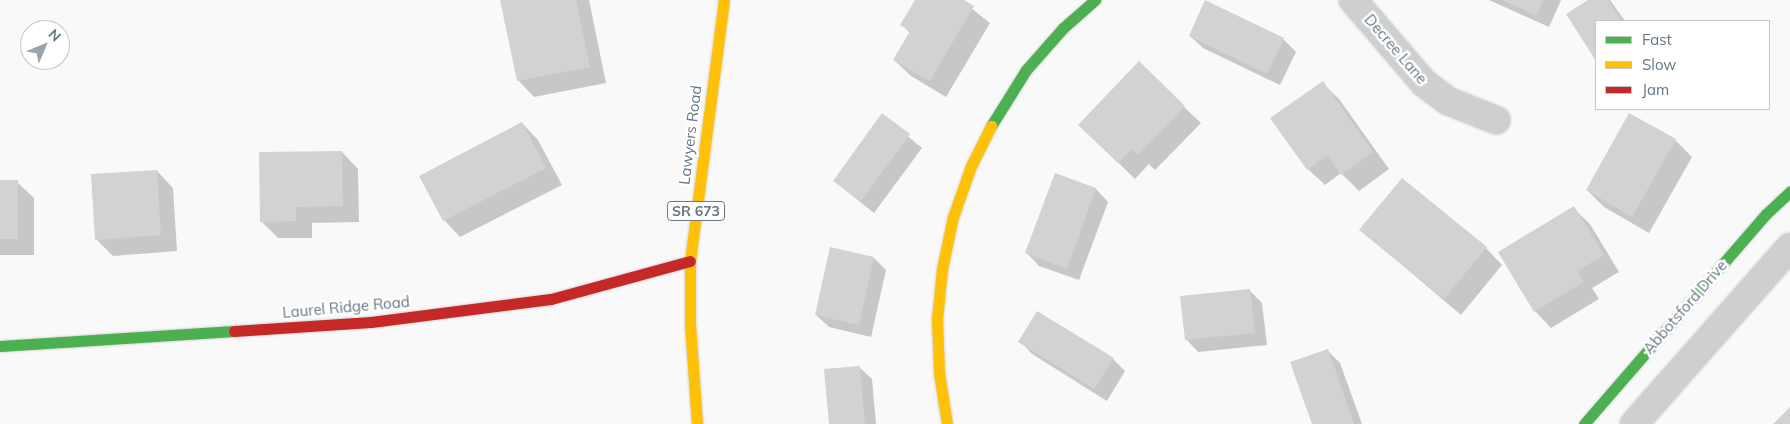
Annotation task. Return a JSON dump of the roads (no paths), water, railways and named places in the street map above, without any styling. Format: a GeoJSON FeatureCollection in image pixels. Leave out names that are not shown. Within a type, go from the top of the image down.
{"type":"FeatureCollection","features":[{"type":"Feature","properties":{"kind":"street","name":"Lawyers Road"},"geometry":{"type":"LineString","coordinates":[[697,424],[690,324],[690,261],[724,0]]}},
{"type":"Feature","properties":{"kind":"street"},"geometry":{"type":"LineString","coordinates":[[947,424],[939,372],[937,319],[942,269],[953,217],[965,182],[995,118],[1026,70],[1063,28],[1095,0]]}},
{"type":"Feature","properties":{"kind":"street","name":"Decree Lane"},"geometry":{"type":"LineString","coordinates":[[1353,0],[1424,83],[1448,101],[1496,120]]}},
{"type":"Feature","properties":{"kind":"street","name":"Abbotsford Drive"},"geometry":{"type":"LineString","coordinates":[[1584,424],[1766,214],[1790,192]]}},
{"type":"Feature","properties":{"kind":"street"},"geometry":{"type":"LineString","coordinates":[[1634,424],[1790,247]]}},
{"type":"Feature","properties":{"kind":"street","name":"Laurel Ridge Road"},"geometry":{"type":"LineString","coordinates":[[0,346],[371,322],[551,299],[690,261]]}}]}
